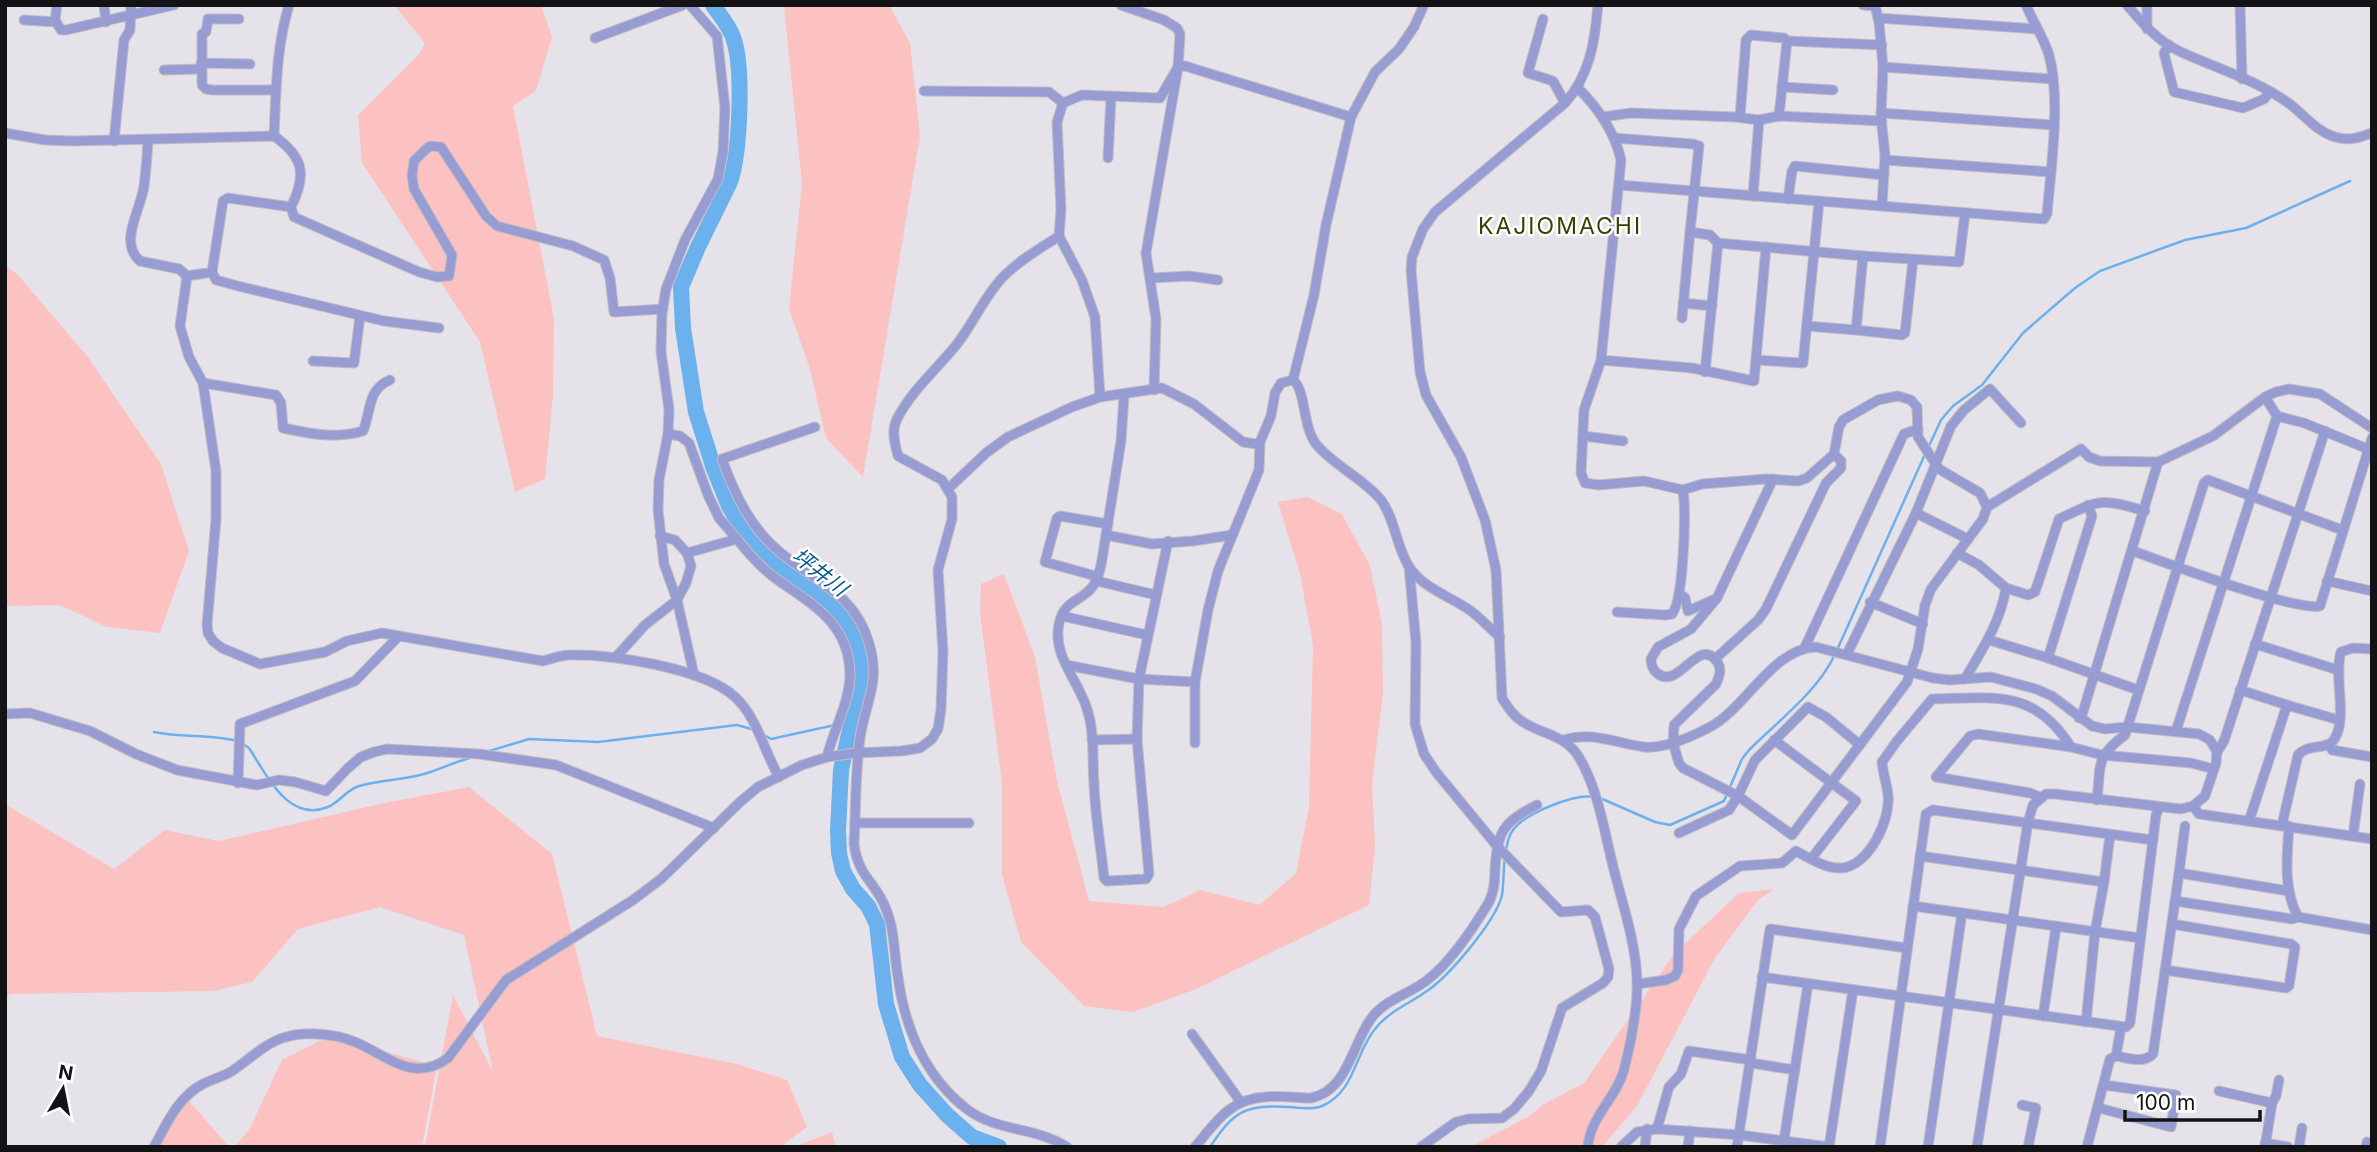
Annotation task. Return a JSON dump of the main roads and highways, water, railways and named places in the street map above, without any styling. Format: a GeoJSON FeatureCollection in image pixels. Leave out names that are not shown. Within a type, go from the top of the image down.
{"type":"FeatureCollection","features":[{"type":"Feature","properties":{"kind":"waterway","name":"坪井川"},"geometry":{"type":"LineString","coordinates":[[713,5],[731,33],[739,68],[740,88],[736,151],[730,182],[681,287],[683,328],[696,412],[729,506],[747,537],[779,567],[817,591],[834,606],[854,634],[861,668],[841,770],[838,831],[843,871],[853,889],[868,906],[877,924],[886,1004],[902,1057],[920,1085],[947,1115],[972,1137],[999,1147]]}},
{"type":"Feature","properties":{"kind":"waterway"},"geometry":{"type":"LineString","coordinates":[[1929,446],[1941,420],[1953,406],[1982,385],[2023,333],[2075,288],[2100,271],[2185,240],[2246,228],[2350,181]]}},
{"type":"Feature","properties":{"kind":"waterway"},"geometry":{"type":"LineString","coordinates":[[1837,650],[1926,452]]}},
{"type":"Feature","properties":{"kind":"waterway"},"geometry":{"type":"LineString","coordinates":[[1600,798],[1655,822],[1670,825],[1724,801],[1742,759],[1818,682],[1834,656]]}},
{"type":"Feature","properties":{"kind":"waterway"},"geometry":{"type":"LineString","coordinates":[[842,724],[851,723]]}},
{"type":"Feature","properties":{"kind":"waterway"},"geometry":{"type":"LineString","coordinates":[[486,752],[529,739],[598,742],[737,725],[755,730]]}},
{"type":"Feature","properties":{"kind":"waterway"},"geometry":{"type":"LineString","coordinates":[[764,735],[771,739],[835,725]]}},
{"type":"Feature","properties":{"kind":"waterway"},"geometry":{"type":"LineString","coordinates":[[154,732],[237,741]]}},
{"type":"Feature","properties":{"kind":"waterway"},"geometry":{"type":"LineString","coordinates":[[243,744],[249,748],[280,794],[301,808],[314,810],[332,805],[359,786],[416,776],[470,758]]}},
{"type":"Feature","properties":{"kind":"waterway"},"geometry":{"type":"LineString","coordinates":[[1506,851],[1512,832],[1528,817],[1563,802],[1594,797]]}},
{"type":"Feature","properties":{"kind":"waterway"},"geometry":{"type":"LineString","coordinates":[[1210,1147],[1226,1125],[1242,1112],[1275,1106],[1318,1107],[1333,1100],[1348,1082],[1375,1029],[1393,1012],[1436,984],[1459,961],[1491,919],[1502,895],[1505,858]]}},
{"type":"Feature","properties":{"kind":"district","name":"KAJIOMACHI"},"geometry":{"type":"Point","coordinates":[1560,226]}}]}
